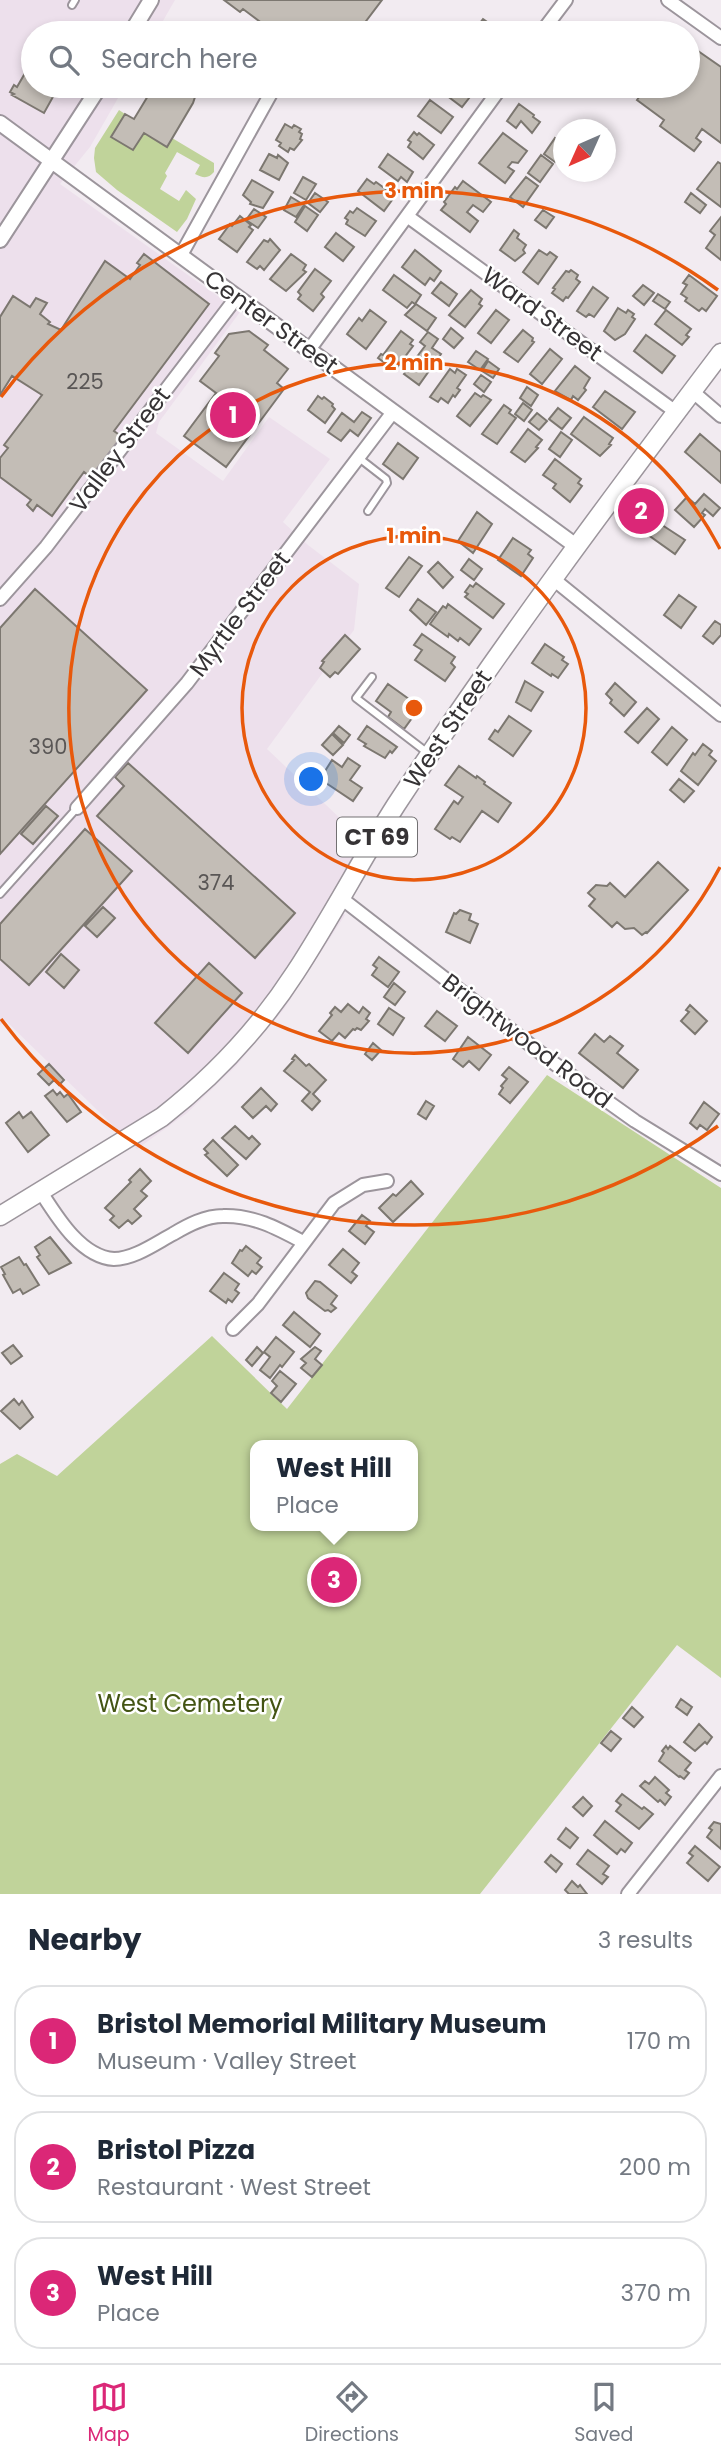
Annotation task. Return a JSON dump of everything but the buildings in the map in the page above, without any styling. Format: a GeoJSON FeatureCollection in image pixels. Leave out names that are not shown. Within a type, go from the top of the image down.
{"type":"FeatureCollection","features":[{"type":"Feature","properties":{"kind":"main road","name":"West Street"},"geometry":{"type":"LineString","coordinates":[[0,1216],[138,1133],[186,1098],[237,1047],[294,975],[397,805],[552,578],[721,353]]}},
{"type":"Feature","properties":{"kind":"street"},"geometry":{"type":"LineString","coordinates":[[138,21],[151,0]]}},
{"type":"Feature","properties":{"kind":"street"},"geometry":{"type":"LineString","coordinates":[[550,21],[566,0]]}},
{"type":"Feature","properties":{"kind":"street"},"geometry":{"type":"LineString","coordinates":[[668,0],[697,21]]}},
{"type":"Feature","properties":{"kind":"street"},"geometry":{"type":"LineString","coordinates":[[700,23],[721,38]]}},
{"type":"Feature","properties":{"kind":"street"},"geometry":{"type":"LineString","coordinates":[[0,240],[92,98]]}},
{"type":"Feature","properties":{"kind":"street"},"geometry":{"type":"LineString","coordinates":[[181,255],[268,98]]}},
{"type":"Feature","properties":{"kind":"street"},"geometry":{"type":"LineString","coordinates":[[309,350],[493,98]]}},
{"type":"Feature","properties":{"kind":"street","name":"Center Street"},"geometry":{"type":"LineString","coordinates":[[0,123],[576,546]]}},
{"type":"Feature","properties":{"kind":"street","name":"Ward Street"},"geometry":{"type":"LineString","coordinates":[[407,216],[676,412]]}},
{"type":"Feature","properties":{"kind":"street","name":"Valley Street"},"geometry":{"type":"LineString","coordinates":[[0,599],[46,547],[236,298]]}},
{"type":"Feature","properties":{"kind":"street"},"geometry":{"type":"LineString","coordinates":[[692,391],[721,415]]}},
{"type":"Feature","properties":{"kind":"street","name":"Myrtle Street"},"geometry":{"type":"LineString","coordinates":[[77,808],[187,684],[393,412]]}},
{"type":"Feature","properties":{"kind":"street"},"geometry":{"type":"LineString","coordinates":[[552,578],[721,715]]}},
{"type":"Feature","properties":{"kind":"street","name":"Brightwood Road"},"geometry":{"type":"LineString","coordinates":[[341,898],[555,1064],[635,1121],[720,1172]]}},
{"type":"Feature","properties":{"kind":"street"},"geometry":{"type":"LineString","coordinates":[[233,1329],[258,1304],[334,1203],[363,1185],[387,1181]]}},
{"type":"Feature","properties":{"kind":"street"},"geometry":{"type":"LineString","coordinates":[[41,1192],[75,1238],[95,1254],[115,1259],[139,1252],[195,1222],[222,1216],[262,1220],[303,1242]]}},
{"type":"Feature","properties":{"kind":"street"},"geometry":{"type":"LineString","coordinates":[[628,1894],[721,1776]]}},
{"type":"Feature","properties":{"kind":"lane"},"geometry":{"type":"LineString","coordinates":[[359,457],[386,479],[387,483],[368,510]]}},
{"type":"Feature","properties":{"kind":"lane"},"geometry":{"type":"LineString","coordinates":[[372,677],[356,698],[431,755]]}},
{"type":"Feature","properties":{"kind":"lane"},"geometry":{"type":"LineString","coordinates":[[0,894],[77,808]]}},
{"type":"Feature","properties":{"kind":"shaded area"},"geometry":{"type":"Polygon","coordinates":[[[0,0],[175,0],[163,21],[21,21],[21,98],[118,98],[90,147],[60,184],[240,312],[159,422],[156,433],[223,481],[269,417],[330,459],[283,522],[359,584],[354,630],[348,638],[345,635],[322,660],[324,662],[320,668],[324,671],[267,749],[363,840],[329,901],[345,915],[284,1009],[236,1066],[187,1113],[137,1149],[6,1021],[0,1025],[0,0]]]}},
{"type":"Feature","properties":{"kind":"green space"},"geometry":{"type":"Polygon","coordinates":[[[119,110],[125,114],[111,137],[133,150],[144,133],[172,138],[214,163],[212,174],[207,177],[200,176],[195,174],[200,165],[177,152],[165,173],[167,176],[160,189],[179,201],[186,190],[196,199],[187,219],[177,232],[96,172],[95,148],[119,110]]]}},
{"type":"Feature","properties":{"kind":"green space","name":"West Cemetery"},"geometry":{"type":"Polygon","coordinates":[[[547,1075],[721,1188],[721,1678],[677,1645],[480,1894],[0,1894],[0,1464],[17,1454],[57,1476],[212,1336],[287,1409],[547,1075]]]}},
{"type":"Feature","properties":{"kind":"place","name":"Bristol Memorial Military Museum"},"geometry":{"type":"Point","coordinates":[233,415]}},
{"type":"Feature","properties":{"kind":"place","name":"Bristol Pizza"},"geometry":{"type":"Point","coordinates":[641,511]}},
{"type":"Feature","properties":{"kind":"place","name":"West Hill"},"geometry":{"type":"Point","coordinates":[334,1580]}}]}
